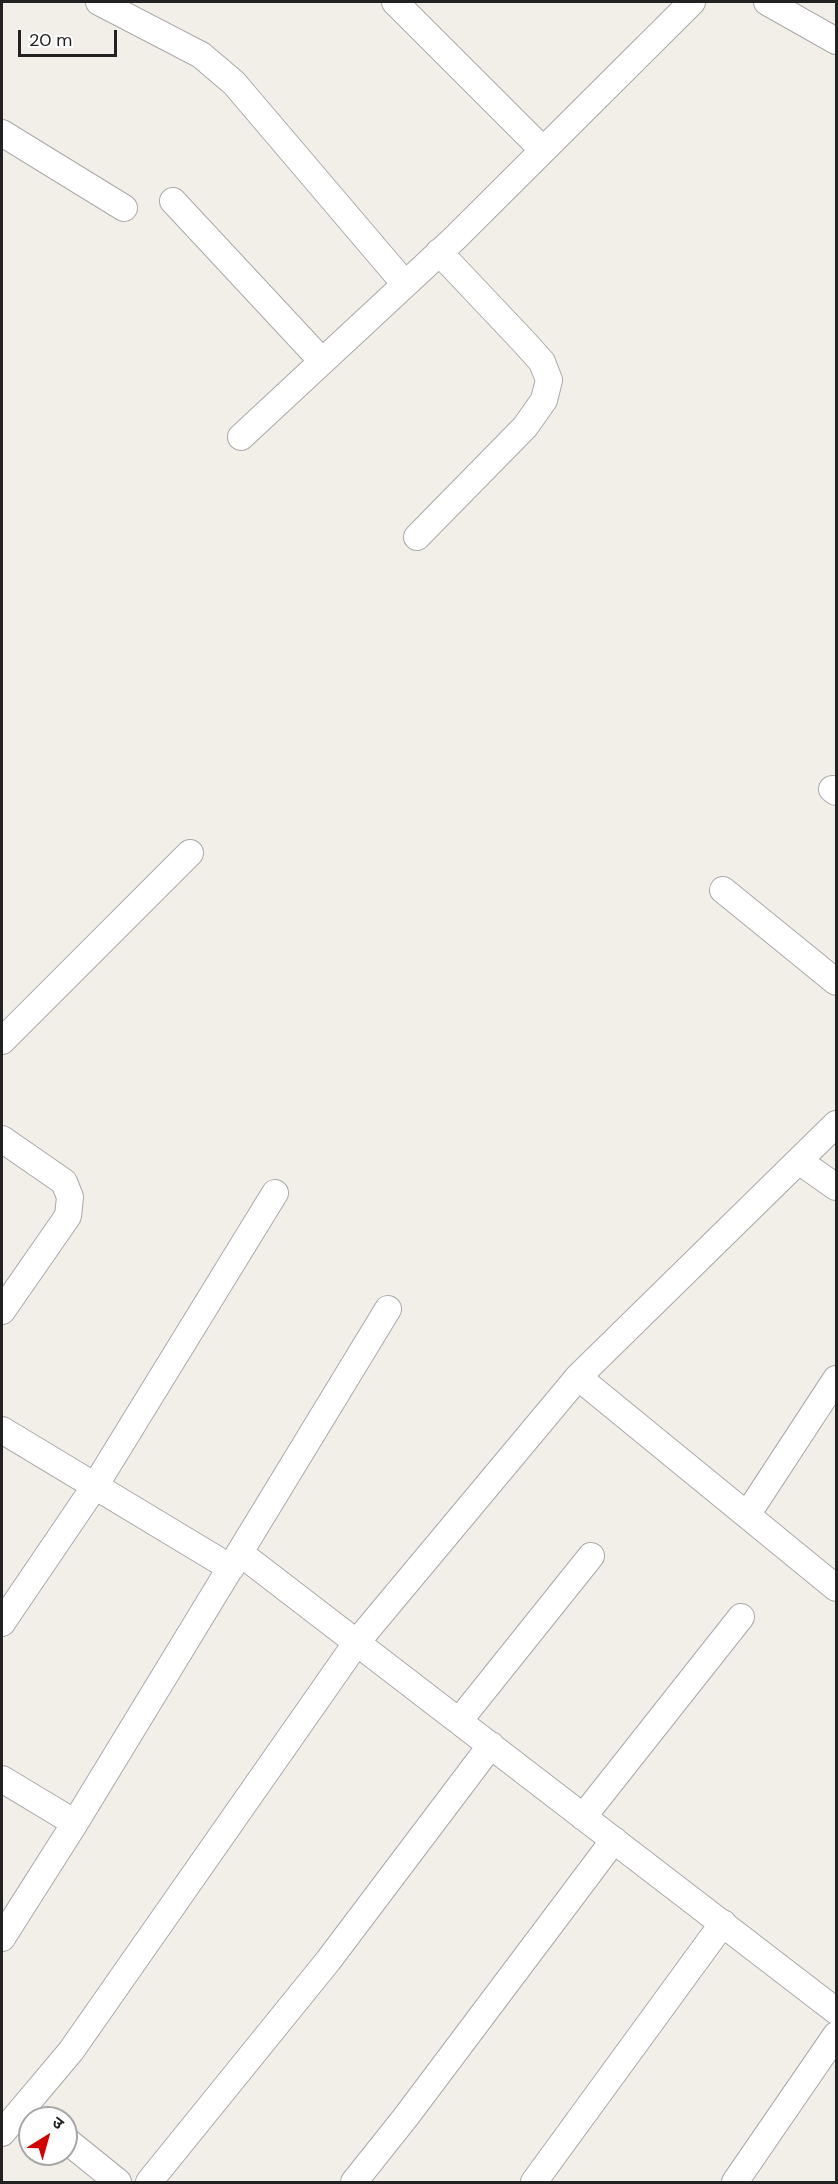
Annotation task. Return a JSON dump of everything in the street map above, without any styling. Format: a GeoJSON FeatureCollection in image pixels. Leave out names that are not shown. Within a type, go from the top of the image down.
{"type":"FeatureCollection","features":[{"type":"Feature","properties":{"kind":"street"},"geometry":{"type":"LineString","coordinates":[[99,2],[201,55],[234,83],[405,284]]}},
{"type":"Feature","properties":{"kind":"street"},"geometry":{"type":"LineString","coordinates":[[395,2],[543,150]]}},
{"type":"Feature","properties":{"kind":"street"},"geometry":{"type":"LineString","coordinates":[[241,437],[439,252],[692,2]]}},
{"type":"Feature","properties":{"kind":"street"},"geometry":{"type":"LineString","coordinates":[[766,2],[837,41]]}},
{"type":"Feature","properties":{"kind":"street"},"geometry":{"type":"LineString","coordinates":[[2,133],[124,208]]}},
{"type":"Feature","properties":{"kind":"street"},"geometry":{"type":"LineString","coordinates":[[173,201],[322,361]]}},
{"type":"Feature","properties":{"kind":"street"},"geometry":{"type":"LineString","coordinates":[[417,537],[525,427],[544,400],[549,380],[542,362],[439,252]]}},
{"type":"Feature","properties":{"kind":"street"},"geometry":{"type":"LineString","coordinates":[[2,1041],[190,853]]}},
{"type":"Feature","properties":{"kind":"street"},"geometry":{"type":"LineString","coordinates":[[723,890],[837,982]]}},
{"type":"Feature","properties":{"kind":"street"},"geometry":{"type":"LineString","coordinates":[[36,2106],[71,2051],[357,1642],[578,1377],[837,1124]]}},
{"type":"Feature","properties":{"kind":"street"},"geometry":{"type":"LineString","coordinates":[[2,1139],[64,1182],[70,1197],[68,1216],[2,1311]]}},
{"type":"Feature","properties":{"kind":"street"},"geometry":{"type":"LineString","coordinates":[[799,1161],[837,1187]]}},
{"type":"Feature","properties":{"kind":"street"},"geometry":{"type":"LineString","coordinates":[[2,1623],[95,1486],[274,1193]]}},
{"type":"Feature","properties":{"kind":"street"},"geometry":{"type":"LineString","coordinates":[[2,1938],[75,1823],[388,1309]]}},
{"type":"Feature","properties":{"kind":"street"},"geometry":{"type":"LineString","coordinates":[[578,1377],[837,1588]]}},
{"type":"Feature","properties":{"kind":"street"},"geometry":{"type":"LineString","coordinates":[[747,1515],[837,1379]]}},
{"type":"Feature","properties":{"kind":"street"},"geometry":{"type":"LineString","coordinates":[[2,1430],[95,1486],[235,1560],[357,1642],[837,2011]]}},
{"type":"Feature","properties":{"kind":"street"},"geometry":{"type":"LineString","coordinates":[[459,1721],[591,1556]]}},
{"type":"Feature","properties":{"kind":"street"},"geometry":{"type":"LineString","coordinates":[[584,1816],[741,1617]]}},
{"type":"Feature","properties":{"kind":"street"},"geometry":{"type":"LineString","coordinates":[[150,2182],[328,1961],[491,1746]]}},
{"type":"Feature","properties":{"kind":"street"},"geometry":{"type":"LineString","coordinates":[[2,1779],[75,1823]]}},
{"type":"Feature","properties":{"kind":"street"},"geometry":{"type":"LineString","coordinates":[[354,2182],[405,2118],[614,1840]]}},
{"type":"Feature","properties":{"kind":"street"},"geometry":{"type":"LineString","coordinates":[[534,2182],[723,1923]]}},
{"type":"Feature","properties":{"kind":"street"},"geometry":{"type":"LineString","coordinates":[[735,2182],[837,2035]]}},
{"type":"Feature","properties":{"kind":"street"},"geometry":{"type":"LineString","coordinates":[[2,2133],[18,2122]]}},
{"type":"Feature","properties":{"kind":"street"},"geometry":{"type":"LineString","coordinates":[[78,2150],[118,2182]]}}]}
